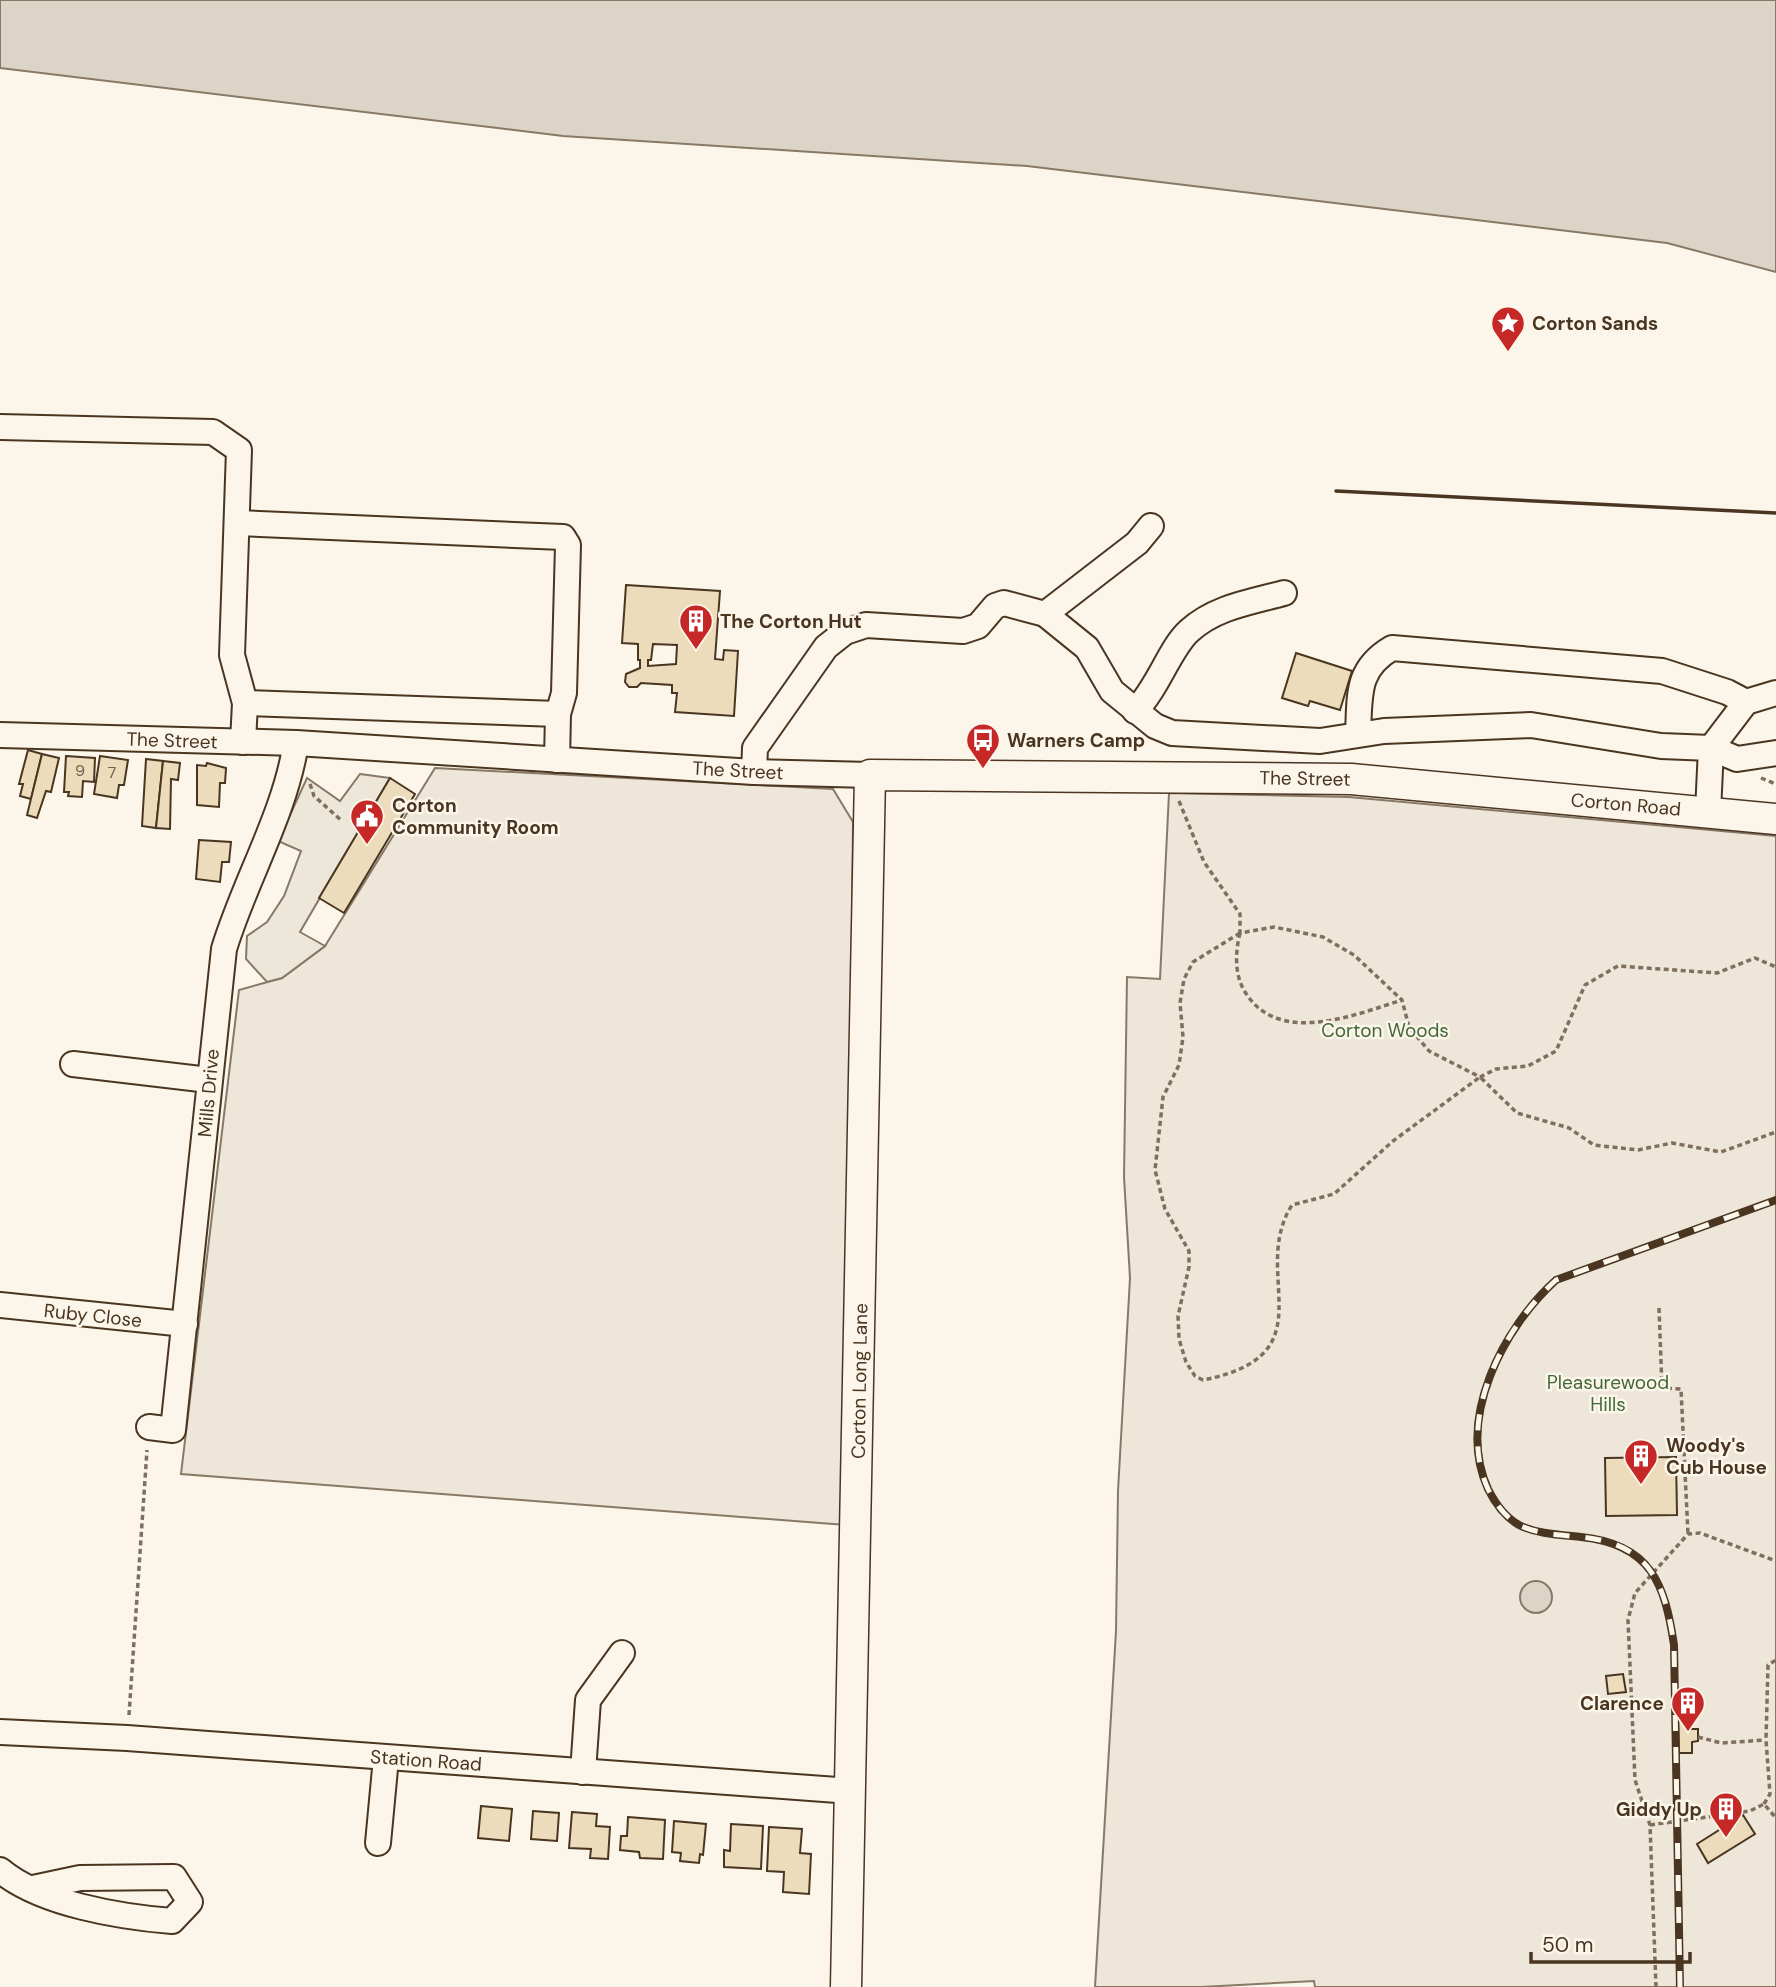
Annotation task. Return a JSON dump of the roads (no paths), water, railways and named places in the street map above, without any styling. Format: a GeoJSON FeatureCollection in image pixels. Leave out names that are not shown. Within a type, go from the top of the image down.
{"type":"FeatureCollection","features":[{"type":"Feature","properties":{"kind":"main road","name":"The Street"},"geometry":{"type":"LineString","coordinates":[[870,775],[1165,775],[1351,779],[1477,790]]}},
{"type":"Feature","properties":{"kind":"main road","name":"Corton Long Lane"},"geometry":{"type":"LineString","coordinates":[[846,1987],[870,775]]}},
{"type":"Feature","properties":{"kind":"main road","name":"Corton Road"},"geometry":{"type":"LineString","coordinates":[[1477,790],[1776,818]]}},
{"type":"Feature","properties":{"kind":"street"},"geometry":{"type":"LineString","coordinates":[[0,427],[213,432],[239,450],[232,655],[245,704],[243,742]]}},
{"type":"Feature","properties":{"kind":"street"},"geometry":{"type":"LineString","coordinates":[[237,523],[563,537],[568,545],[567,585],[564,693],[558,714],[557,760]]}},
{"type":"Feature","properties":{"kind":"street"},"geometry":{"type":"LineString","coordinates":[[1045,614],[1137,543],[1151,526]]}},
{"type":"Feature","properties":{"kind":"street"},"geometry":{"type":"LineString","coordinates":[[1135,711],[1149,697],[1188,632],[1217,612],[1284,593]]}},
{"type":"Feature","properties":{"kind":"street"},"geometry":{"type":"LineString","coordinates":[[754,772],[755,748],[826,647],[845,632],[866,625],[963,631],[978,626],[995,606],[1004,603],[1045,614],[1087,648],[1112,691],[1135,711],[1172,733],[1320,741],[1358,733],[1531,725],[1661,746],[1711,748],[1737,759],[1776,753]]}},
{"type":"Feature","properties":{"kind":"street"},"geometry":{"type":"LineString","coordinates":[[1358,733],[1365,672],[1375,658],[1392,648],[1409,647],[1454,654],[1662,671],[1727,692],[1746,702]]}},
{"type":"Feature","properties":{"kind":"street"},"geometry":{"type":"LineString","coordinates":[[1708,812],[1711,748],[1746,702],[1776,693]]}},
{"type":"Feature","properties":{"kind":"street"},"geometry":{"type":"LineString","coordinates":[[245,704],[558,714]]}},
{"type":"Feature","properties":{"kind":"street","name":"The Street"},"geometry":{"type":"LineString","coordinates":[[0,735],[296,743],[754,772],[870,775]]}},
{"type":"Feature","properties":{"kind":"street","name":"Mills Drive"},"geometry":{"type":"LineString","coordinates":[[149,1427],[173,1430],[224,949],[239,901],[291,778],[296,743]]}},
{"type":"Feature","properties":{"kind":"street"},"geometry":{"type":"LineString","coordinates":[[73,1065],[209,1080]]}},
{"type":"Feature","properties":{"kind":"street","name":"Ruby Close"},"geometry":{"type":"LineString","coordinates":[[0,1305],[185,1324]]}},
{"type":"Feature","properties":{"kind":"street"},"geometry":{"type":"LineString","coordinates":[[583,1772],[588,1700],[622,1653]]}},
{"type":"Feature","properties":{"kind":"street","name":"Station Road"},"geometry":{"type":"LineString","coordinates":[[0,1732],[127,1738],[851,1791]]}},
{"type":"Feature","properties":{"kind":"street"},"geometry":{"type":"LineString","coordinates":[[378,1843],[386,1758]]}},
{"type":"Feature","properties":{"kind":"street"},"geometry":{"type":"LineString","coordinates":[[0,1870],[33,1888],[70,1903],[140,1918],[172,1921],[190,1902],[174,1877],[80,1878],[33,1888]]}},
{"type":"Feature","properties":{"kind":"railway"},"geometry":{"type":"LineString","coordinates":[[1680,1987],[1674,1645],[1666,1603],[1650,1571],[1639,1558],[1624,1548],[1605,1541],[1533,1530],[1509,1518],[1488,1489],[1480,1462],[1478,1433],[1481,1404],[1503,1349],[1519,1323],[1556,1280],[1776,1200]]}},
{"type":"Feature","properties":{"kind":"place","name":"Corton Sands"},"geometry":{"type":"Point","coordinates":[1508,353]}},
{"type":"Feature","properties":{"kind":"place","name":"The Corton Hut"},"geometry":{"type":"Point","coordinates":[696,651]}},
{"type":"Feature","properties":{"kind":"place","name":"Warners Camp"},"geometry":{"type":"Point","coordinates":[983,770]}},
{"type":"Feature","properties":{"kind":"place","name":"Corton Community Room"},"geometry":{"type":"Point","coordinates":[367,846]}},
{"type":"Feature","properties":{"kind":"place","name":"Woody's Cub House"},"geometry":{"type":"Point","coordinates":[1641,1486]}},
{"type":"Feature","properties":{"kind":"place","name":"Clarence"},"geometry":{"type":"Point","coordinates":[1688,1733]}},
{"type":"Feature","properties":{"kind":"place","name":"Giddy Up"},"geometry":{"type":"Point","coordinates":[1726,1839]}},
{"type":"Feature","properties":{"kind":"park label","name":"Corton Woods"},"geometry":{"type":"Point","coordinates":[1385,1030]}},
{"type":"Feature","properties":{"kind":"park label","name":"Pleasurewood Hills"},"geometry":{"type":"Point","coordinates":[1608,1393]}}]}
